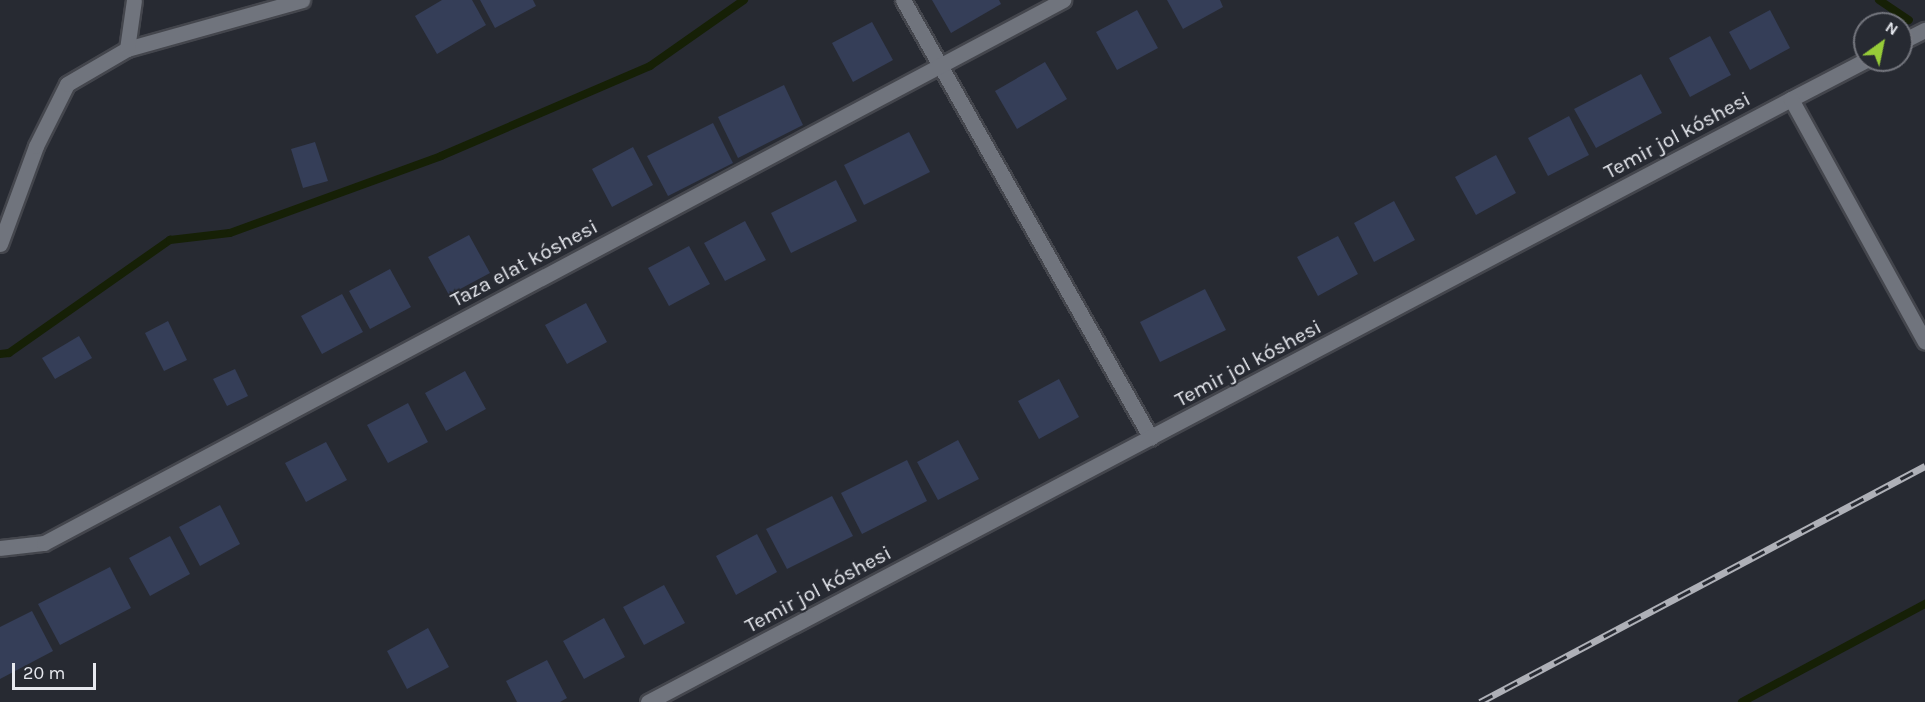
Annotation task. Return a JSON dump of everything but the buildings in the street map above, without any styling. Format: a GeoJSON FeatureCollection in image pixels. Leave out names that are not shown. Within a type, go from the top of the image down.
{"type":"FeatureCollection","features":[{"type":"Feature","properties":{"kind":"street"},"geometry":{"type":"LineString","coordinates":[[127,50],[134,0]]}},
{"type":"Feature","properties":{"kind":"street"},"geometry":{"type":"LineString","coordinates":[[0,244],[36,146],[67,84],[127,50],[302,0]]}},
{"type":"Feature","properties":{"kind":"street"},"geometry":{"type":"LineString","coordinates":[[903,0],[1151,438]]}},
{"type":"Feature","properties":{"kind":"street","name":"Taza elat kóshesi"},"geometry":{"type":"LineString","coordinates":[[0,548],[44,543],[940,63],[1063,0]]}},
{"type":"Feature","properties":{"kind":"street","name":"Temir jol kóshesi"},"geometry":{"type":"LineString","coordinates":[[648,702],[1853,67]]}},
{"type":"Feature","properties":{"kind":"street"},"geometry":{"type":"LineString","coordinates":[[1791,99],[1925,342]]}},
{"type":"Feature","properties":{"kind":"waterway"},"geometry":{"type":"LineString","coordinates":[[0,354],[9,353],[170,240],[230,233],[441,156],[650,66],[744,0]]}},
{"type":"Feature","properties":{"kind":"waterway"},"geometry":{"type":"LineString","coordinates":[[1879,0],[1897,12]]}},
{"type":"Feature","properties":{"kind":"waterway"},"geometry":{"type":"LineString","coordinates":[[1742,702],[1925,604]]}},
{"type":"Feature","properties":{"kind":"railway"},"geometry":{"type":"LineString","coordinates":[[1480,702],[1925,466]]}}]}
